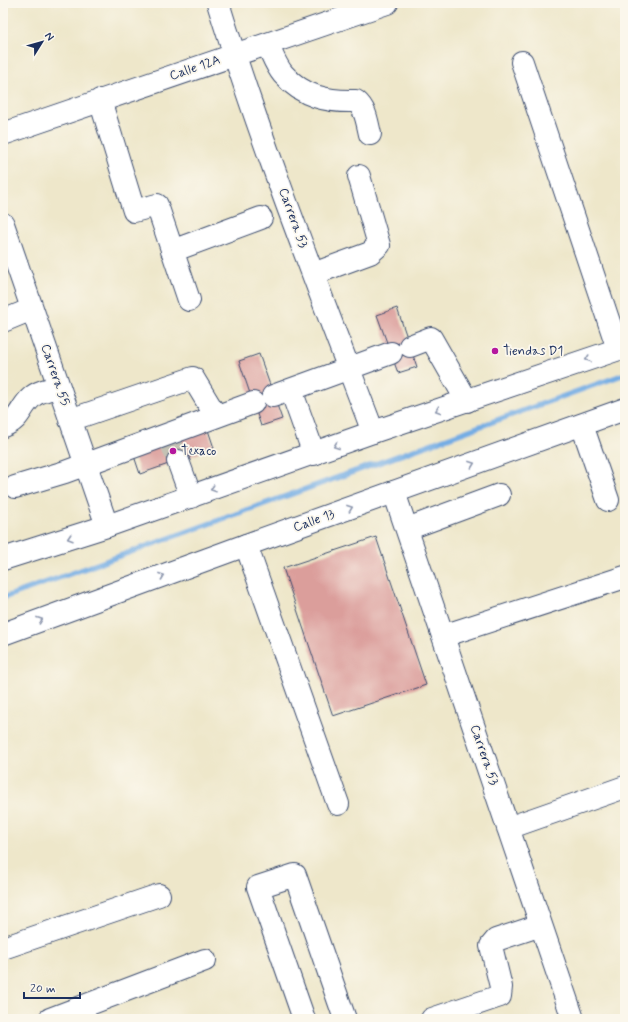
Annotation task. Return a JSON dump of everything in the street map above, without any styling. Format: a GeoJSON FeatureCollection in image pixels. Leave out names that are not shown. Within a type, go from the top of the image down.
{"type":"FeatureCollection","features":[{"type":"Feature","properties":{"kind":"street","name":"Carrera 53"},"geometry":{"type":"LineString","coordinates":[[218,3],[234,55],[372,432]]}},
{"type":"Feature","properties":{"kind":"street","name":"Calle 12A"},"geometry":{"type":"LineString","coordinates":[[3,134],[267,44],[360,7],[387,3]]}},
{"type":"Feature","properties":{"kind":"street"},"geometry":{"type":"LineString","coordinates":[[267,44],[282,73],[296,86],[327,101],[356,101],[362,105],[370,134]]}},
{"type":"Feature","properties":{"kind":"street"},"geometry":{"type":"LineString","coordinates":[[3,560],[191,497],[372,432],[622,348],[522,62]]}},
{"type":"Feature","properties":{"kind":"street"},"geometry":{"type":"LineString","coordinates":[[100,100],[134,211],[157,205],[189,300]]}},
{"type":"Feature","properties":{"kind":"street"},"geometry":{"type":"LineString","coordinates":[[313,274],[370,253],[379,244],[360,176]]}},
{"type":"Feature","properties":{"kind":"street"},"geometry":{"type":"LineString","coordinates":[[172,251],[261,218]]}},
{"type":"Feature","properties":{"kind":"street","name":"Carrera 55"},"geometry":{"type":"LineString","coordinates":[[3,224],[107,526]]}},
{"type":"Feature","properties":{"kind":"street"},"geometry":{"type":"LineString","coordinates":[[3,320],[32,309]]}},
{"type":"Feature","properties":{"kind":"street"},"geometry":{"type":"LineString","coordinates":[[15,487],[169,437],[216,416],[431,338],[467,401]]}},
{"type":"Feature","properties":{"kind":"street"},"geometry":{"type":"LineString","coordinates":[[70,420],[193,378],[216,416]]}},
{"type":"Feature","properties":{"kind":"street"},"geometry":{"type":"LineString","coordinates":[[3,426],[10,423],[21,413],[32,396],[59,387]]}},
{"type":"Feature","properties":{"kind":"street"},"geometry":{"type":"LineString","coordinates":[[273,396],[314,454]]}},
{"type":"Feature","properties":{"kind":"street","name":"Calle 13"},"geometry":{"type":"LineString","coordinates":[[5,633],[625,409]]}},
{"type":"Feature","properties":{"kind":"street"},"geometry":{"type":"LineString","coordinates":[[582,425],[608,500]]}},
{"type":"Feature","properties":{"kind":"street"},"geometry":{"type":"LineString","coordinates":[[178,461],[191,497]]}},
{"type":"Feature","properties":{"kind":"street","name":"Carrera 53"},"geometry":{"type":"LineString","coordinates":[[394,492],[573,1019]]}},
{"type":"Feature","properties":{"kind":"street"},"geometry":{"type":"LineString","coordinates":[[407,529],[499,495]]}},
{"type":"Feature","properties":{"kind":"street"},"geometry":{"type":"LineString","coordinates":[[246,545],[338,804]]}},
{"type":"Feature","properties":{"kind":"street"},"geometry":{"type":"LineString","coordinates":[[443,636],[625,577]]}},
{"type":"Feature","properties":{"kind":"street"},"geometry":{"type":"LineString","coordinates":[[508,828],[625,787]]}},
{"type":"Feature","properties":{"kind":"street"},"geometry":{"type":"LineString","coordinates":[[304,1019],[258,887],[295,875],[345,1019]]}},
{"type":"Feature","properties":{"kind":"street"},"geometry":{"type":"LineString","coordinates":[[3,948],[159,896]]}},
{"type":"Feature","properties":{"kind":"street"},"geometry":{"type":"LineString","coordinates":[[432,1019],[500,996],[501,987],[491,946],[496,940],[541,925]]}},
{"type":"Feature","properties":{"kind":"street"},"geometry":{"type":"LineString","coordinates":[[50,1019],[205,960]]}},
{"type":"Feature","properties":{"kind":"building"},"geometry":{"type":"Polygon","coordinates":[[[397,308],[417,367],[398,373],[377,315],[397,308]]]}},
{"type":"Feature","properties":{"kind":"building"},"geometry":{"type":"Polygon","coordinates":[[[259,354],[282,419],[261,426],[239,361],[259,354]]]}},
{"type":"Feature","properties":{"kind":"building","name":"Texaco"},"geometry":{"type":"Polygon","coordinates":[[[207,427],[214,448],[140,474],[133,453],[207,427]]]}},
{"type":"Feature","properties":{"kind":"building"},"geometry":{"type":"Polygon","coordinates":[[[376,537],[426,685],[333,716],[283,568],[376,537]]]}},
{"type":"Feature","properties":{"kind":"waterway"},"geometry":{"type":"LineString","coordinates":[[3,598],[625,374]]}},
{"type":"Feature","properties":{"kind":"tunnel"},"geometry":{"type":"LineString","coordinates":[[170,440],[178,461]]}},
{"type":"Feature","properties":{"kind":"place","name":"Tiendas D1"},"geometry":{"type":"Point","coordinates":[495,351]}},
{"type":"Feature","properties":{"kind":"place","name":"Texaco"},"geometry":{"type":"Point","coordinates":[173,451]}}]}
